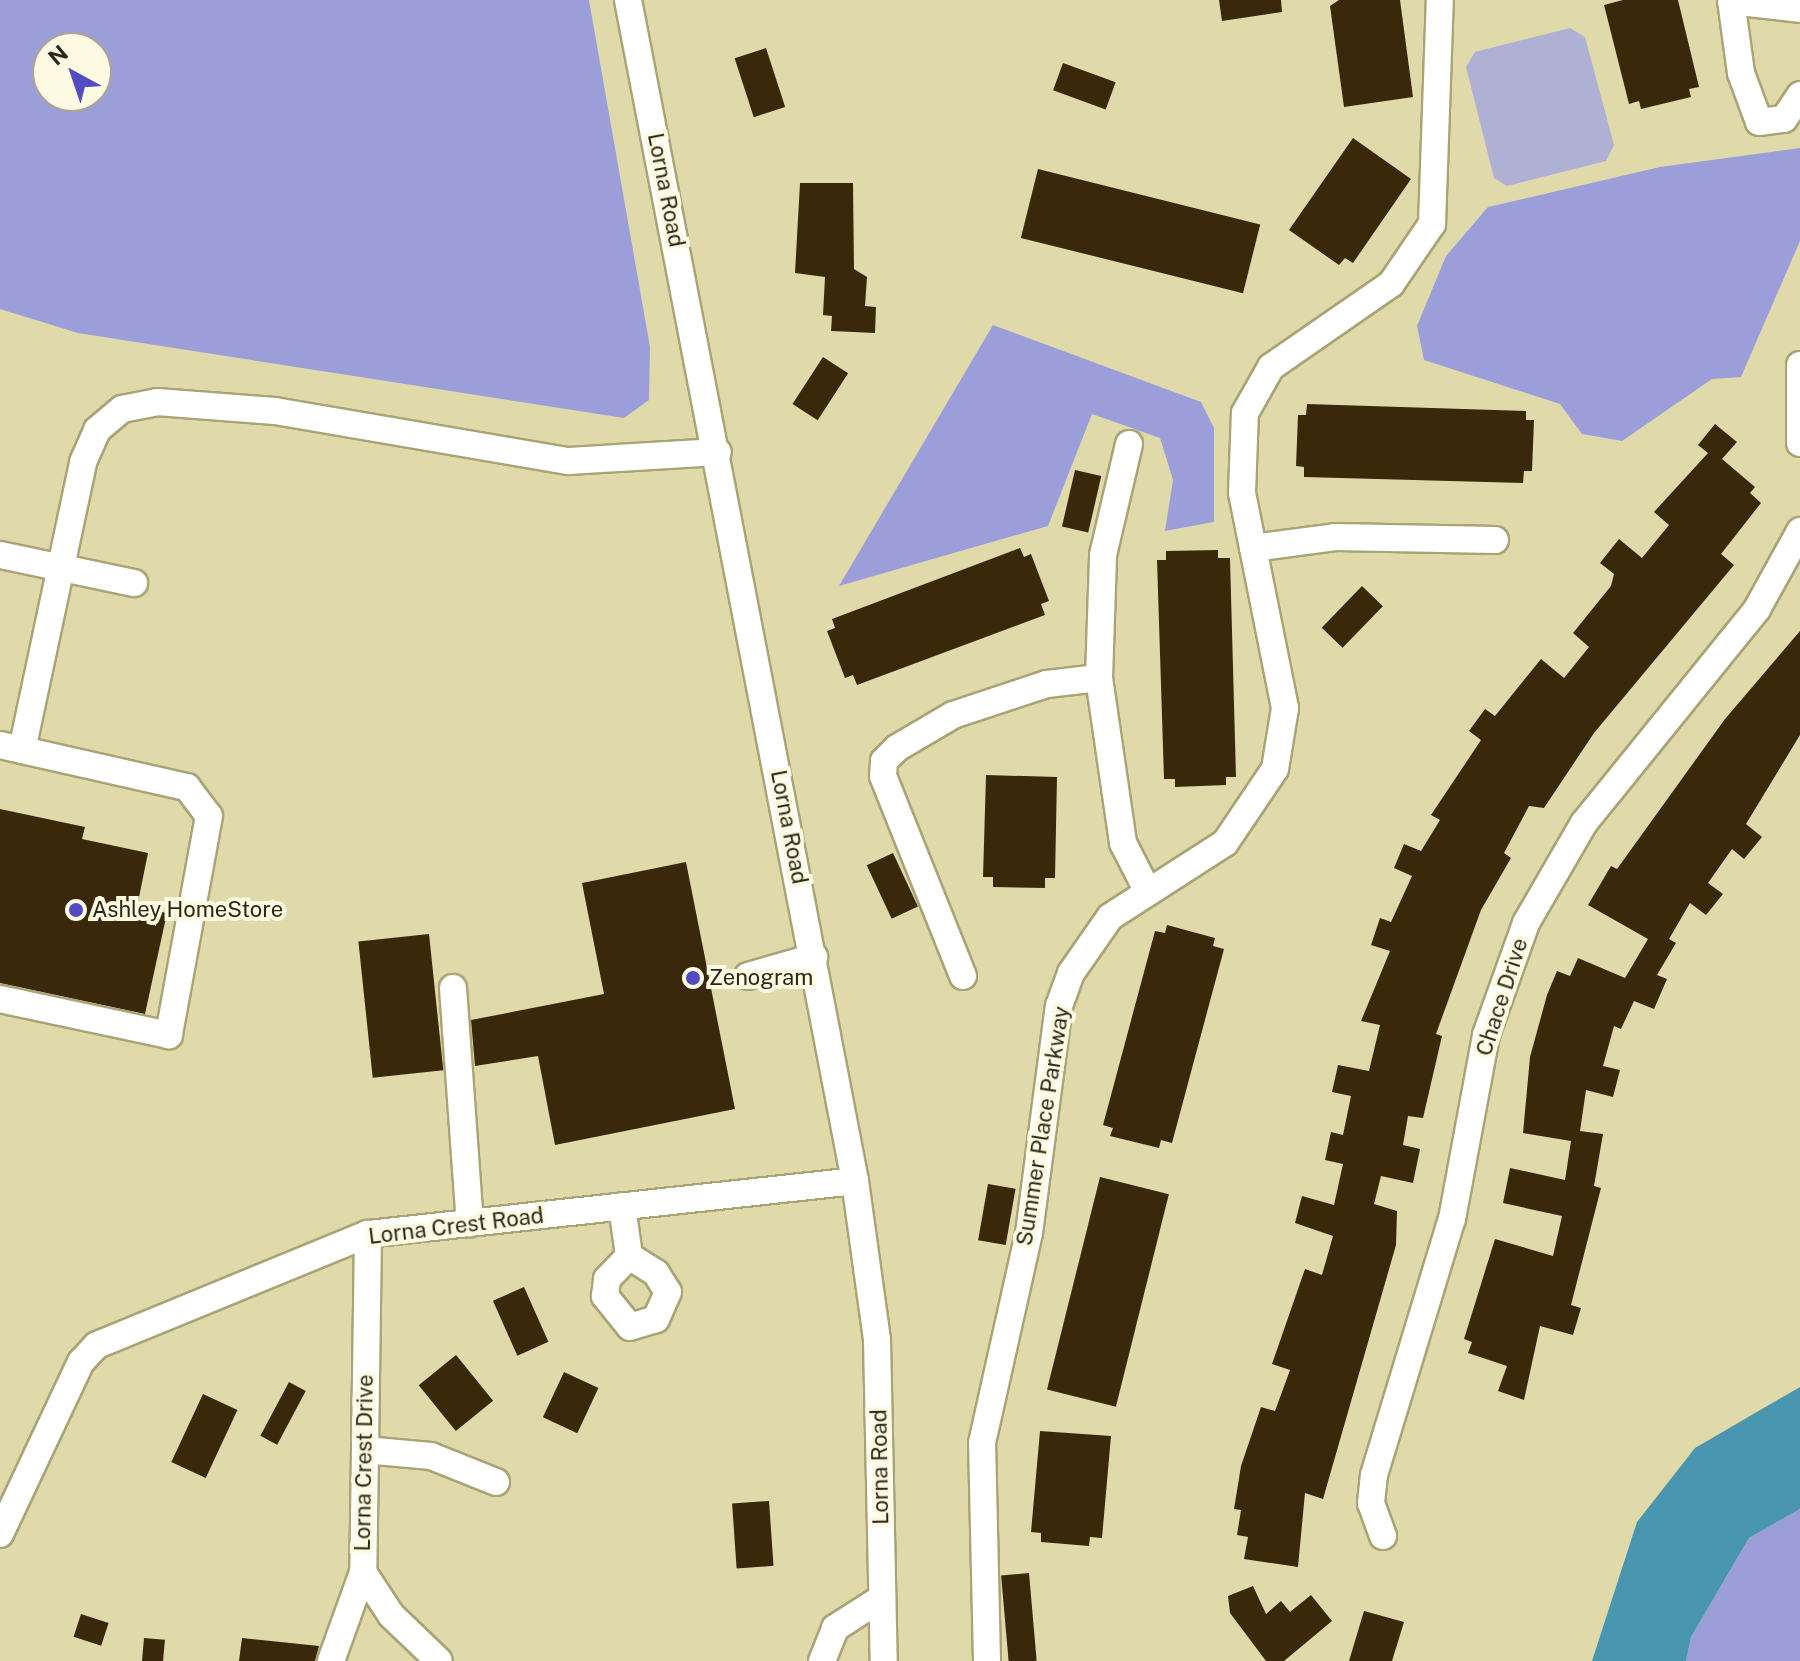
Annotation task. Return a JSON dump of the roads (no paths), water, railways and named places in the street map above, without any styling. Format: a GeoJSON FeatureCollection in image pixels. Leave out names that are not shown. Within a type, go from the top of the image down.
{"type":"FeatureCollection","features":[{"type":"Feature","properties":{"kind":"street","name":"Lorna Road"},"geometry":{"type":"LineString","coordinates":[[628,0],[718,452],[855,1181],[877,1340],[884,1661]]}},
{"type":"Feature","properties":{"kind":"street","name":"Summer Place Parkway"},"geometry":{"type":"LineString","coordinates":[[987,1661],[982,1443],[1029,1233],[1059,1006],[1090,942],[1147,890],[1225,843],[1275,769],[1285,708],[1242,493],[1245,413],[1255,392],[1291,348],[1391,284],[1432,224],[1440,0]]}},
{"type":"Feature","properties":{"kind":"street"},"geometry":{"type":"LineString","coordinates":[[1800,9],[1731,1],[1741,73],[1759,122],[1784,119],[1800,95]]}},
{"type":"Feature","properties":{"kind":"street"},"geometry":{"type":"LineString","coordinates":[[1800,365],[1800,443]]}},
{"type":"Feature","properties":{"kind":"street"},"geometry":{"type":"LineString","coordinates":[[0,999],[169,1035],[209,816],[187,787],[11,748],[61,567],[89,444],[108,419],[137,403],[362,422],[569,461],[718,452]]}},
{"type":"Feature","properties":{"kind":"street"},"geometry":{"type":"LineString","coordinates":[[1129,444],[1103,555],[1099,678],[1123,843],[1147,890]]}},
{"type":"Feature","properties":{"kind":"street","name":"Chace Drive"},"geometry":{"type":"LineString","coordinates":[[1383,1536],[1371,1503],[1374,1475],[1452,1219],[1486,1035],[1526,923],[1584,823],[1757,609],[1800,531]]}},
{"type":"Feature","properties":{"kind":"street"},"geometry":{"type":"LineString","coordinates":[[1253,548],[1335,537],[1495,540]]}},
{"type":"Feature","properties":{"kind":"street"},"geometry":{"type":"LineString","coordinates":[[0,555],[134,583]]}},
{"type":"Feature","properties":{"kind":"street"},"geometry":{"type":"LineString","coordinates":[[963,976],[890,801],[884,761],[953,715],[1000,696],[1099,678]]}},
{"type":"Feature","properties":{"kind":"street"},"geometry":{"type":"LineString","coordinates":[[748,976],[814,957]]}},
{"type":"Feature","properties":{"kind":"street"},"geometry":{"type":"LineString","coordinates":[[453,988],[470,1223]]}},
{"type":"Feature","properties":{"kind":"street","name":"Lorna Crest Road"},"geometry":{"type":"LineString","coordinates":[[0,1534],[81,1362],[97,1345],[368,1234],[855,1181]]}},
{"type":"Feature","properties":{"kind":"street"},"geometry":{"type":"LineString","coordinates":[[622,1206],[629,1256]]}},
{"type":"Feature","properties":{"kind":"street","name":"Lorna Crest Drive"},"geometry":{"type":"LineString","coordinates":[[368,1234],[363,1572],[391,1615],[439,1661]]}},
{"type":"Feature","properties":{"kind":"street"},"geometry":{"type":"LineString","coordinates":[[365,1450],[431,1456],[496,1482]]}},
{"type":"Feature","properties":{"kind":"street"},"geometry":{"type":"LineString","coordinates":[[331,1661],[363,1572]]}},
{"type":"Feature","properties":{"kind":"street"},"geometry":{"type":"LineString","coordinates":[[822,1661],[835,1628],[882,1598]]}},
{"type":"Feature","properties":{"kind":"place","name":"Ashley HomeStore"},"geometry":{"type":"Point","coordinates":[76,910]}},
{"type":"Feature","properties":{"kind":"place","name":"Zenogram"},"geometry":{"type":"Point","coordinates":[693,978]}}]}
